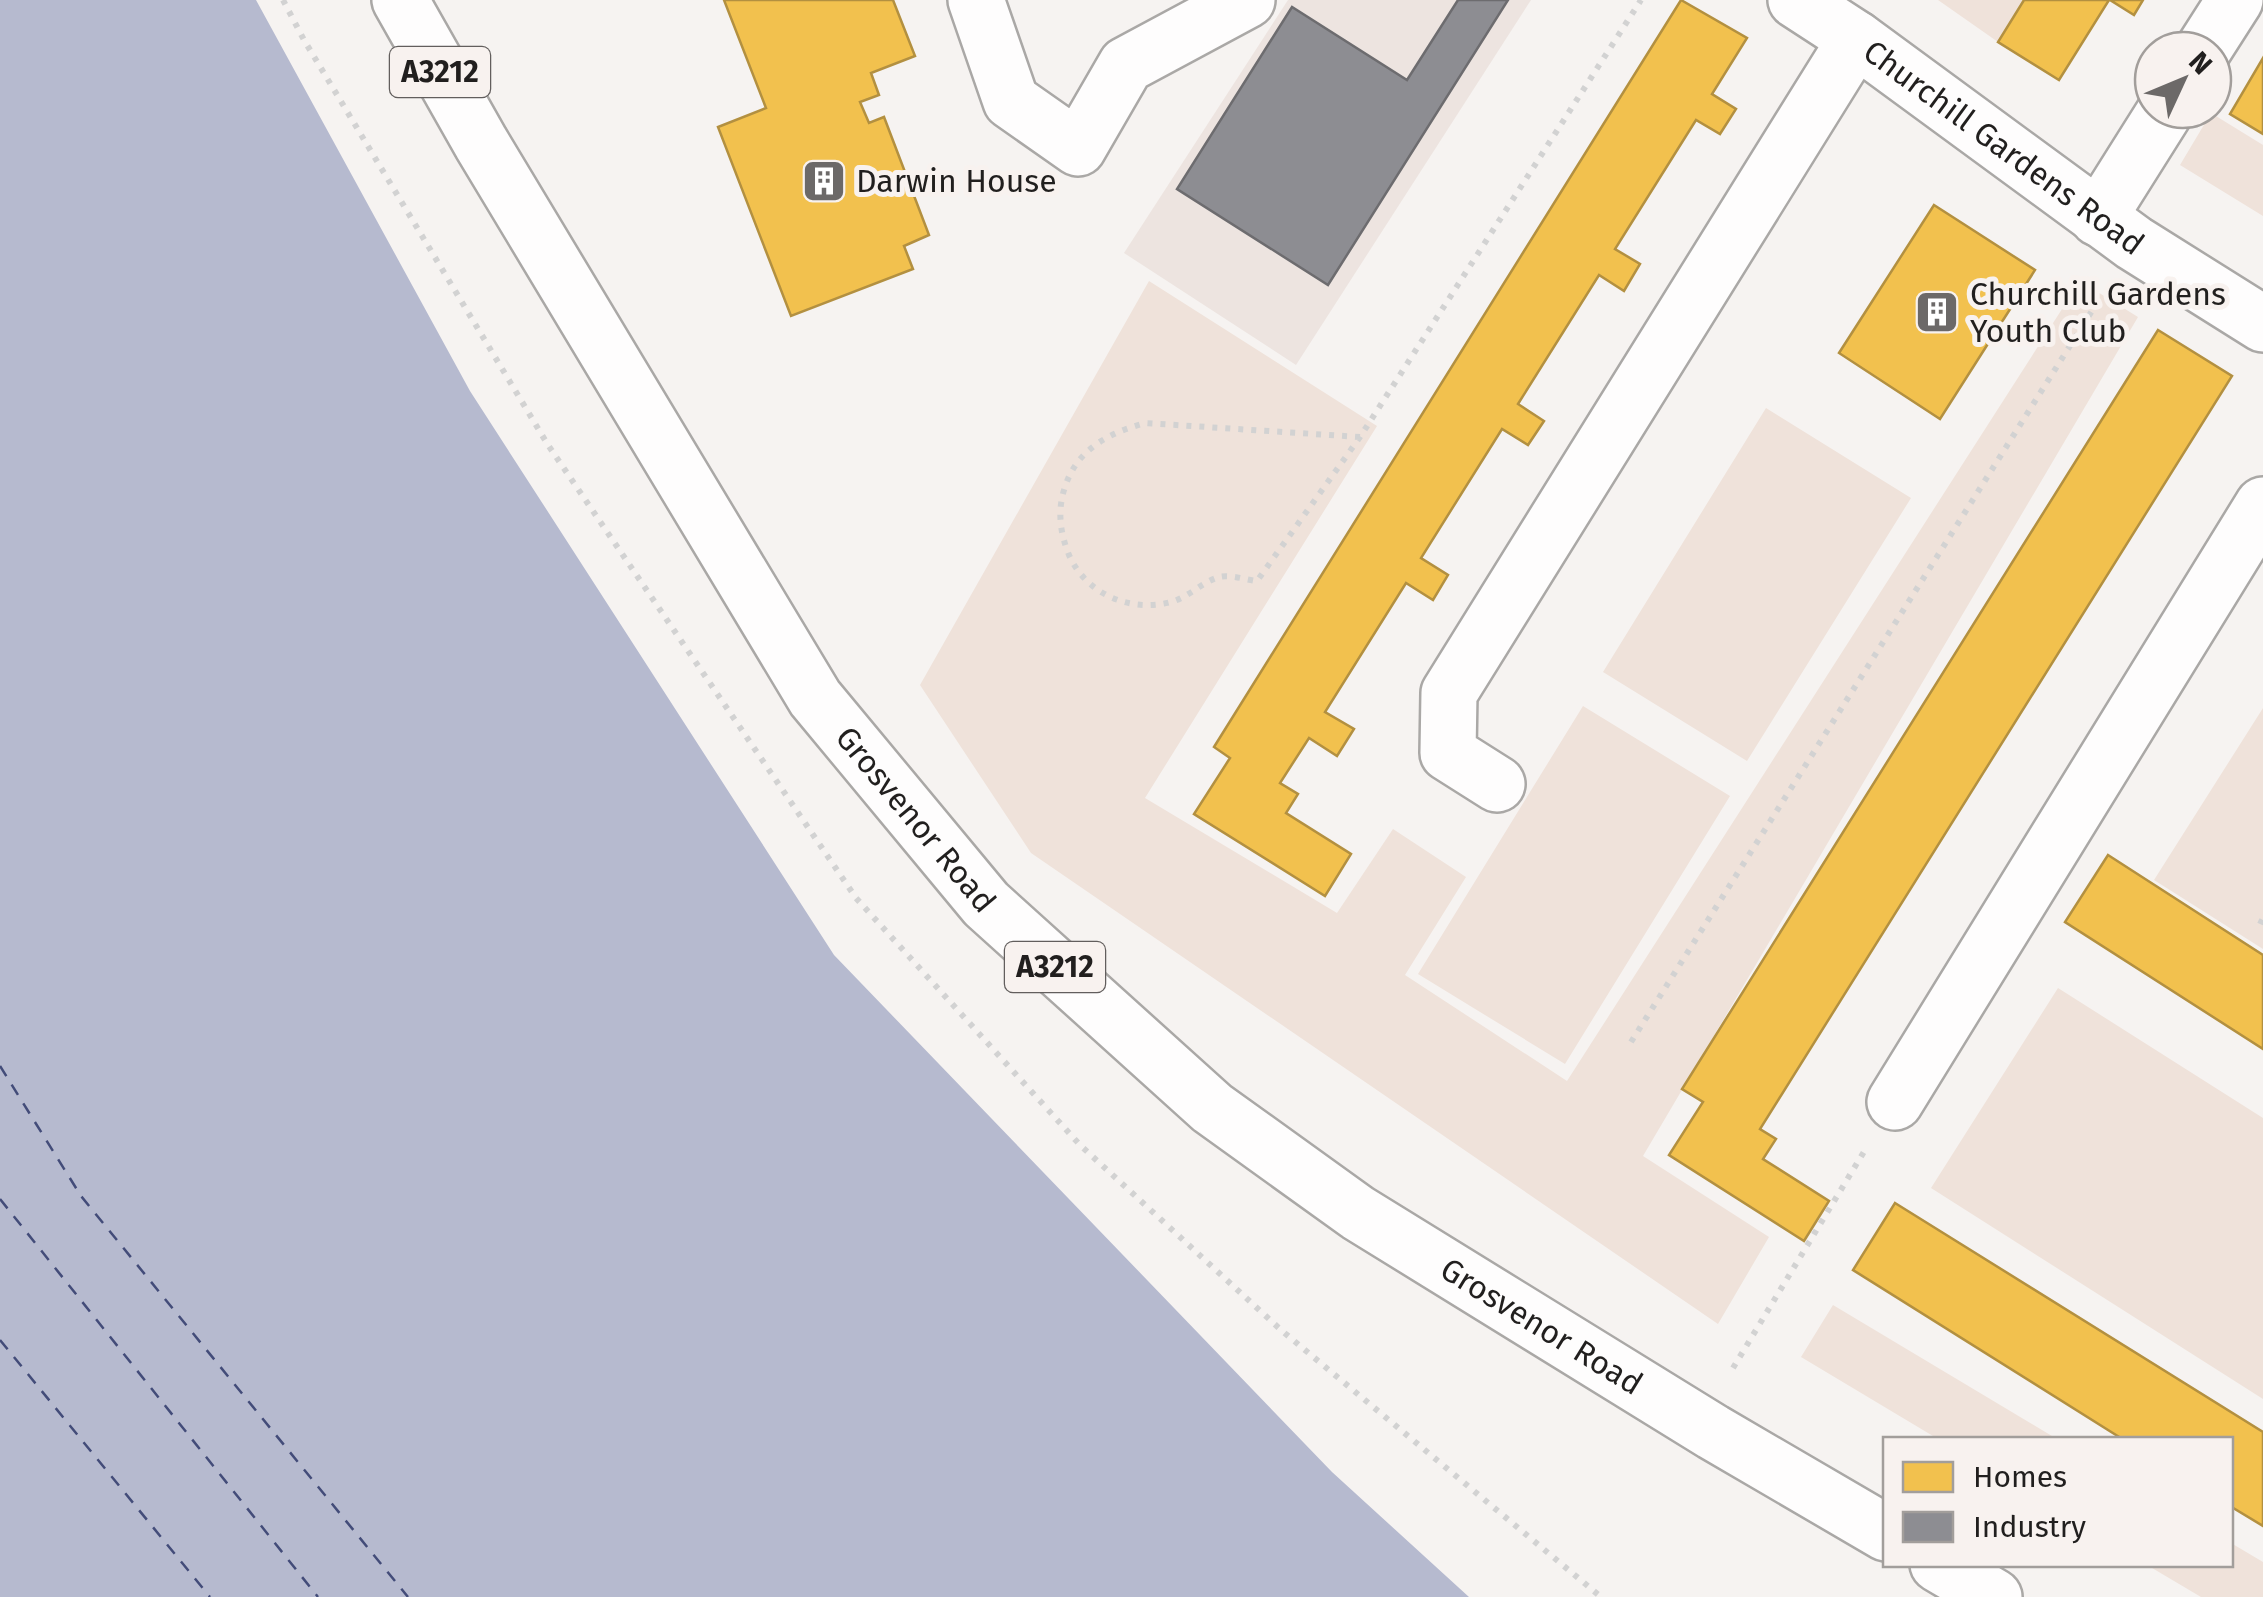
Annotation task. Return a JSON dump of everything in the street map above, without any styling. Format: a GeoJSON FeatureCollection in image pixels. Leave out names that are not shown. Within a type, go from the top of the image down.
{"type":"FeatureCollection","features":[{"type":"Feature","properties":{"kind":"main road","name":"Grosvenor Road"},"geometry":{"type":"LineString","coordinates":[[400,0],[480,144],[815,698],[986,904],[1212,1108],[1358,1212],[1696,1422],[1883,1532]]}},
{"type":"Feature","properties":{"kind":"main road"},"geometry":{"type":"LineString","coordinates":[[976,0],[1011,102],[1078,148],[1126,64],[1247,0]]}},
{"type":"Feature","properties":{"kind":"main road","name":"Churchill Gardens Road"},"geometry":{"type":"LineString","coordinates":[[1796,0],[1856,39],[2116,230],[2263,324]]}},
{"type":"Feature","properties":{"kind":"main road"},"geometry":{"type":"LineString","coordinates":[[2215,30],[2234,0]]}},
{"type":"Feature","properties":{"kind":"main road"},"geometry":{"type":"LineString","coordinates":[[1497,784],[1448,753],[1448,693],[1856,39]]}},
{"type":"Feature","properties":{"kind":"main road"},"geometry":{"type":"LineString","coordinates":[[2116,230],[2158,130]]}},
{"type":"Feature","properties":{"kind":"main road"},"geometry":{"type":"LineString","coordinates":[[1894,1102],[2263,505]]}},
{"type":"Feature","properties":{"kind":"main road"},"geometry":{"type":"LineString","coordinates":[[1943,1567],[1994,1597]]}},
{"type":"Feature","properties":{"kind":"path"},"geometry":{"type":"LineString","coordinates":[[1360,438],[1145,423],[1111,433],[1078,460],[1065,485],[1060,507],[1061,535],[1076,570],[1102,596],[1136,604],[1169,603],[1220,576],[1258,581],[1360,438],[1641,0]]}},
{"type":"Feature","properties":{"kind":"path"},"geometry":{"type":"LineString","coordinates":[[1631,1042],[2116,230]]}},
{"type":"Feature","properties":{"kind":"path"},"geometry":{"type":"LineString","coordinates":[[1733,1368],[1894,1102]]}},
{"type":"Feature","properties":{"kind":"shaded area"},"geometry":{"type":"Polygon","coordinates":[[[1288,0],[1531,0],[1296,365],[1124,253],[1288,0]]]}},
{"type":"Feature","properties":{"kind":"shaded area"},"geometry":{"type":"Polygon","coordinates":[[[1938,0],[2024,0],[1998,42],[1938,0]]]}},
{"type":"Feature","properties":{"kind":"shaded area"},"geometry":{"type":"Polygon","coordinates":[[[2233,127],[2263,145],[2263,216],[2180,165],[2201,130],[2233,130],[2233,127]]]}},
{"type":"Feature","properties":{"kind":"shaded area"},"geometry":{"type":"Polygon","coordinates":[[[1149,281],[1377,426],[1145,798],[1337,913],[1393,829],[1466,877],[1405,975],[1567,1081],[2080,281],[2138,317],[1643,1156],[1769,1237],[1718,1324],[1031,853],[920,685],[1149,281]]]}},
{"type":"Feature","properties":{"kind":"shaded area"},"geometry":{"type":"Polygon","coordinates":[[[1766,408],[1911,498],[1747,761],[1603,672],[1766,408]]]}},
{"type":"Feature","properties":{"kind":"shaded area"},"geometry":{"type":"Polygon","coordinates":[[[1583,706],[1730,796],[1565,1064],[1418,974],[1583,706]]]}},
{"type":"Feature","properties":{"kind":"shaded area"},"geometry":{"type":"Polygon","coordinates":[[[2263,708],[2263,949],[2154,880],[2263,708]]]}},
{"type":"Feature","properties":{"kind":"shaded area"},"geometry":{"type":"Polygon","coordinates":[[[2058,988],[2263,1118],[2263,1399],[1931,1188],[2058,988]]]}},
{"type":"Feature","properties":{"kind":"shaded area"},"geometry":{"type":"Polygon","coordinates":[[[1833,1305],[2054,1437],[1935,1437],[1801,1357],[1833,1305]]]}},
{"type":"Feature","properties":{"kind":"shaded area"},"geometry":{"type":"Polygon","coordinates":[[[2233,1544],[2263,1562],[2263,1597],[2201,1597],[2150,1567],[2233,1567],[2233,1544]]]}},
{"type":"Feature","properties":{"kind":"water"},"geometry":{"type":"Polygon","coordinates":[[[0,0],[256,0],[470,391],[834,955],[1332,1472],[1469,1597],[0,1597],[0,0]]]}},
{"type":"Feature","properties":{"kind":"building: Homes","name":"Darwin House"},"geometry":{"type":"Polygon","coordinates":[[[724,0],[893,0],[915,56],[871,73],[879,95],[860,102],[869,123],[884,117],[929,235],[904,246],[913,269],[791,316],[718,127],[766,108],[724,0]]]}},
{"type":"Feature","properties":{"kind":"building: Homes"},"geometry":{"type":"Polygon","coordinates":[[[1681,0],[1747,38],[1712,94],[1736,109],[1720,134],[1696,120],[1615,249],[1640,264],[1624,291],[1599,275],[1518,404],[1544,421],[1528,445],[1502,429],[1421,558],[1448,575],[1433,600],[1406,583],[1325,712],[1354,729],[1337,756],[1309,738],[1280,783],[1298,794],[1286,813],[1351,854],[1325,896],[1194,814],[1230,758],[1214,747],[1681,0]]]}},
{"type":"Feature","properties":{"kind":"building: Homes"},"geometry":{"type":"Polygon","coordinates":[[[2024,0],[2109,0],[2059,80],[1998,42],[2024,0]]]}},
{"type":"Feature","properties":{"kind":"building: Homes"},"geometry":{"type":"Polygon","coordinates":[[[2110,0],[2143,0],[2134,15],[2110,0]]]}},
{"type":"Feature","properties":{"kind":"building: Homes"},"geometry":{"type":"Polygon","coordinates":[[[2263,58],[2263,134],[2233,116],[2233,109],[2263,58]]]}},
{"type":"Feature","properties":{"kind":"building: Homes","name":"Churchill Gardens Youth Club"},"geometry":{"type":"Polygon","coordinates":[[[1934,205],[2035,270],[1940,419],[1839,353],[1934,205]]]}},
{"type":"Feature","properties":{"kind":"building: Homes"},"geometry":{"type":"Polygon","coordinates":[[[2158,330],[2232,376],[1760,1129],[1776,1139],[1763,1159],[1829,1201],[1804,1241],[1669,1155],[1703,1102],[1682,1089],[2158,330]]]}},
{"type":"Feature","properties":{"kind":"building: Homes"},"geometry":{"type":"Polygon","coordinates":[[[2108,855],[2263,955],[2263,1049],[2065,922],[2108,855]]]}},
{"type":"Feature","properties":{"kind":"building: Homes"},"geometry":{"type":"Polygon","coordinates":[[[1895,1203],[2263,1432],[2263,1526],[2233,1508],[2233,1437],[2119,1437],[1853,1270],[1895,1203]]]}},
{"type":"Feature","properties":{"kind":"building: Industry"},"geometry":{"type":"Polygon","coordinates":[[[1458,0],[1508,0],[1328,285],[1177,189],[1292,7],[1407,80],[1458,0]]]}},
{"type":"Feature","properties":{"kind":"ferry route"},"geometry":{"type":"LineString","coordinates":[[0,1066],[81,1196],[408,1597]]}},
{"type":"Feature","properties":{"kind":"ferry route"},"geometry":{"type":"LineString","coordinates":[[0,1199],[318,1597]]}},
{"type":"Feature","properties":{"kind":"ferry route"},"geometry":{"type":"LineString","coordinates":[[0,1340],[210,1597]]}},
{"type":"Feature","properties":{"kind":"place","name":"Darwin House"},"geometry":{"type":"Point","coordinates":[824,181]}},
{"type":"Feature","properties":{"kind":"place","name":"Churchill Gardens Youth Club"},"geometry":{"type":"Point","coordinates":[1937,312]}}]}
